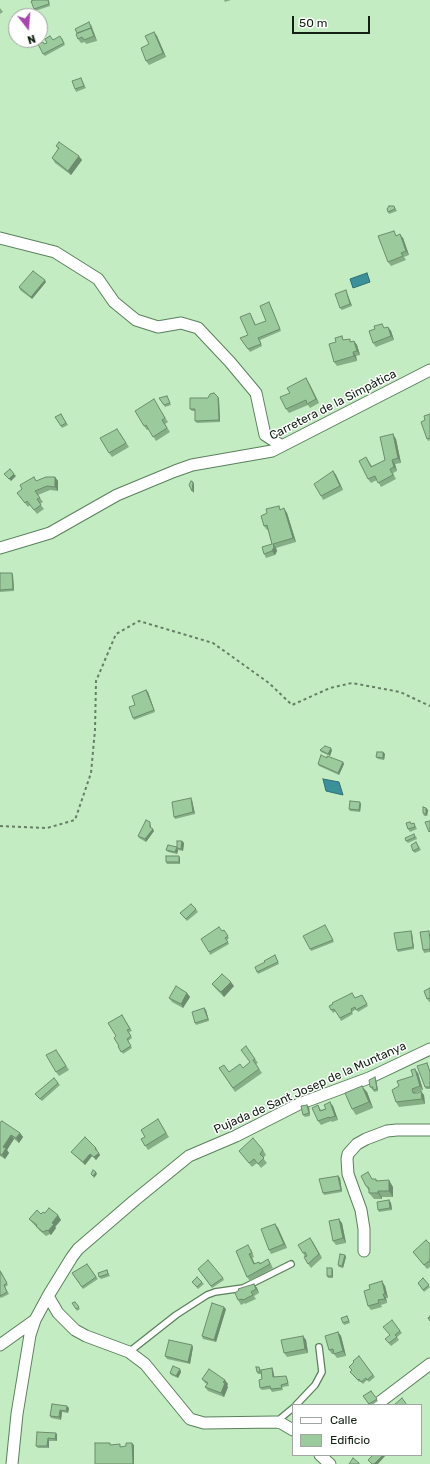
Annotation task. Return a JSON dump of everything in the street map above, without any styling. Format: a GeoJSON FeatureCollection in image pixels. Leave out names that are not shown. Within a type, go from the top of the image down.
{"type":"FeatureCollection","features":[{"type":"Feature","properties":{"kind":"street"},"geometry":{"type":"LineString","coordinates":[[0,238],[55,252],[98,279],[114,302],[136,320],[158,327],[181,323],[198,328],[230,362],[256,393],[265,435],[282,446]]}},
{"type":"Feature","properties":{"kind":"street","name":"Carretera de la Simpàtica"},"geometry":{"type":"LineString","coordinates":[[0,548],[50,533],[117,495],[175,471],[192,465],[272,451],[430,370]]}},
{"type":"Feature","properties":{"kind":"street","name":"Pujada de Sant Josep de la Muntanya"},"geometry":{"type":"LineString","coordinates":[[12,1464],[27,1346],[35,1320],[48,1296],[72,1257],[78,1250],[135,1200],[189,1156],[236,1136],[299,1104],[369,1078],[430,1049]]}},
{"type":"Feature","properties":{"kind":"street"},"geometry":{"type":"LineString","coordinates":[[364,1251],[363,1219],[348,1174],[348,1154],[357,1144],[387,1131],[430,1130]]}},
{"type":"Feature","properties":{"kind":"street"},"geometry":{"type":"LineString","coordinates":[[48,1296],[58,1313],[75,1330],[86,1336],[129,1352],[151,1370],[193,1421],[204,1423],[276,1422],[292,1429]]}},
{"type":"Feature","properties":{"kind":"street"},"geometry":{"type":"LineString","coordinates":[[1,1344],[35,1320]]}},
{"type":"Feature","properties":{"kind":"street"},"geometry":{"type":"LineString","coordinates":[[1,1344],[21,1344],[27,1346]]}},
{"type":"Feature","properties":{"kind":"street"},"geometry":{"type":"LineString","coordinates":[[377,1404],[430,1364]]}},
{"type":"Feature","properties":{"kind":"street"},"geometry":{"type":"LineString","coordinates":[[321,1456],[330,1464]]}},
{"type":"Feature","properties":{"kind":"lane"},"geometry":{"type":"LineString","coordinates":[[129,1352],[176,1316],[207,1295],[215,1292],[243,1288],[291,1264]]}},
{"type":"Feature","properties":{"kind":"lane"},"geometry":{"type":"LineString","coordinates":[[297,1404],[315,1385],[322,1372],[319,1347]]}},
{"type":"Feature","properties":{"kind":"lane"},"geometry":{"type":"LineString","coordinates":[[276,1422],[292,1409]]}},
{"type":"Feature","properties":{"kind":"path"},"geometry":{"type":"LineString","coordinates":[[0,826],[47,828],[75,820],[91,773],[95,730],[96,681],[116,634],[139,621],[213,643],[269,683],[292,705],[330,688],[352,683],[400,692],[430,706]]}},
{"type":"Feature","properties":{"kind":"water"},"geometry":{"type":"Polygon","coordinates":[[[367,273],[370,282],[353,288],[350,279],[367,273]]]}},
{"type":"Feature","properties":{"kind":"water"},"geometry":{"type":"Polygon","coordinates":[[[323,779],[339,782],[343,795],[326,791],[323,779]]]}},
{"type":"Feature","properties":{"kind":"building"},"geometry":{"type":"Polygon","coordinates":[[[48,0],[49,4],[34,8],[31,1],[48,0]]]}},
{"type":"Feature","properties":{"kind":"building"},"geometry":{"type":"Polygon","coordinates":[[[89,22],[92,30],[91,28],[77,33],[75,29],[89,22]]]}},
{"type":"Feature","properties":{"kind":"building"},"geometry":{"type":"Polygon","coordinates":[[[91,28],[94,36],[84,40],[82,37],[78,39],[76,34],[91,28]]]}},
{"type":"Feature","properties":{"kind":"building"},"geometry":{"type":"Polygon","coordinates":[[[154,32],[163,53],[146,61],[141,48],[149,44],[145,36],[154,32]]]}},
{"type":"Feature","properties":{"kind":"building"},"geometry":{"type":"Polygon","coordinates":[[[50,36],[53,40],[60,36],[64,43],[43,54],[40,48],[48,48],[48,37],[50,36]]]}},
{"type":"Feature","properties":{"kind":"building"},"geometry":{"type":"Polygon","coordinates":[[[81,78],[84,86],[75,89],[72,81],[81,78]]]}},
{"type":"Feature","properties":{"kind":"building"},"geometry":{"type":"Polygon","coordinates":[[[59,142],[79,156],[68,171],[52,158],[59,148],[56,146],[59,142]]]}},
{"type":"Feature","properties":{"kind":"building"},"geometry":{"type":"Polygon","coordinates":[[[389,206],[394,206],[395,209],[388,212],[387,209],[389,206]]]}},
{"type":"Feature","properties":{"kind":"building"},"geometry":{"type":"Polygon","coordinates":[[[394,231],[396,236],[400,234],[406,251],[401,253],[403,256],[388,262],[378,236],[394,231]]]}},
{"type":"Feature","properties":{"kind":"building"},"geometry":{"type":"Polygon","coordinates":[[[33,271],[45,280],[31,297],[19,287],[33,271]]]}},
{"type":"Feature","properties":{"kind":"building"},"geometry":{"type":"Polygon","coordinates":[[[346,290],[350,304],[340,308],[335,294],[346,290]]]}},
{"type":"Feature","properties":{"kind":"building"},"geometry":{"type":"Polygon","coordinates":[[[269,302],[280,329],[258,338],[261,344],[248,349],[240,338],[248,335],[240,317],[250,313],[255,325],[266,321],[260,306],[269,302]]]}},
{"type":"Feature","properties":{"kind":"building"},"geometry":{"type":"Polygon","coordinates":[[[382,324],[384,328],[388,327],[391,336],[373,343],[369,331],[375,329],[374,326],[382,324]]]}},
{"type":"Feature","properties":{"kind":"building"},"geometry":{"type":"Polygon","coordinates":[[[342,336],[343,340],[350,339],[350,342],[354,341],[357,351],[353,352],[354,356],[334,362],[329,344],[336,342],[335,338],[342,336]]]}},
{"type":"Feature","properties":{"kind":"building"},"geometry":{"type":"Polygon","coordinates":[[[306,378],[316,399],[307,404],[306,400],[286,409],[280,397],[290,393],[287,388],[306,378]]]}},
{"type":"Feature","properties":{"kind":"building"},"geometry":{"type":"Polygon","coordinates":[[[214,393],[218,397],[219,420],[195,421],[195,409],[190,409],[190,398],[208,398],[210,394],[214,393]]]}},
{"type":"Feature","properties":{"kind":"building"},"geometry":{"type":"Polygon","coordinates":[[[167,396],[170,403],[164,405],[159,398],[167,396]]]}},
{"type":"Feature","properties":{"kind":"building"},"geometry":{"type":"Polygon","coordinates":[[[154,399],[165,418],[162,420],[167,428],[153,437],[135,411],[154,399]]]}},
{"type":"Feature","properties":{"kind":"building"},"geometry":{"type":"Polygon","coordinates":[[[61,414],[66,423],[61,426],[55,417],[61,414]]]}},
{"type":"Feature","properties":{"kind":"building"},"geometry":{"type":"Polygon","coordinates":[[[430,414],[430,437],[427,439],[421,422],[425,420],[424,416],[430,414]]]}},
{"type":"Feature","properties":{"kind":"building"},"geometry":{"type":"Polygon","coordinates":[[[117,429],[126,443],[109,453],[100,438],[117,429]]]}},
{"type":"Feature","properties":{"kind":"building"},"geometry":{"type":"Polygon","coordinates":[[[393,434],[398,458],[392,460],[394,467],[390,469],[393,475],[378,483],[375,476],[368,479],[359,461],[366,457],[371,467],[385,460],[380,437],[393,434]]]}},
{"type":"Feature","properties":{"kind":"building"},"geometry":{"type":"Polygon","coordinates":[[[10,469],[14,474],[9,479],[4,474],[10,469]]]}},
{"type":"Feature","properties":{"kind":"building"},"geometry":{"type":"Polygon","coordinates":[[[333,471],[340,486],[321,496],[314,484],[333,471]]]}},
{"type":"Feature","properties":{"kind":"building"},"geometry":{"type":"Polygon","coordinates":[[[34,477],[36,481],[46,477],[55,477],[55,487],[47,486],[35,491],[40,498],[37,499],[41,505],[34,510],[27,501],[25,503],[17,493],[22,489],[20,485],[34,477]]]}},
{"type":"Feature","properties":{"kind":"building"},"geometry":{"type":"Polygon","coordinates":[[[191,481],[193,482],[192,491],[189,485],[191,481]]]}},
{"type":"Feature","properties":{"kind":"building"},"geometry":{"type":"Polygon","coordinates":[[[279,506],[280,510],[284,508],[293,538],[273,544],[274,547],[272,551],[264,554],[262,547],[272,544],[267,525],[264,526],[261,516],[267,513],[266,509],[279,506]]]}},
{"type":"Feature","properties":{"kind":"building"},"geometry":{"type":"Polygon","coordinates":[[[0,573],[12,573],[13,589],[0,590],[0,573]]]}},
{"type":"Feature","properties":{"kind":"building"},"geometry":{"type":"Polygon","coordinates":[[[146,690],[154,710],[133,718],[129,707],[135,705],[132,696],[146,690]]]}},
{"type":"Feature","properties":{"kind":"building"},"geometry":{"type":"Polygon","coordinates":[[[325,746],[331,748],[328,754],[320,750],[325,746]]]}},
{"type":"Feature","properties":{"kind":"building"},"geometry":{"type":"Polygon","coordinates":[[[377,752],[383,752],[383,758],[376,757],[377,752]]]}},
{"type":"Feature","properties":{"kind":"building"},"geometry":{"type":"Polygon","coordinates":[[[321,755],[343,762],[338,773],[318,764],[321,755]]]}},
{"type":"Feature","properties":{"kind":"building"},"geometry":{"type":"Polygon","coordinates":[[[191,798],[193,812],[174,817],[172,802],[191,798]]]}},
{"type":"Feature","properties":{"kind":"building"},"geometry":{"type":"Polygon","coordinates":[[[350,801],[360,802],[359,810],[349,809],[350,801]]]}},
{"type":"Feature","properties":{"kind":"building"},"geometry":{"type":"Polygon","coordinates":[[[423,807],[426,808],[426,814],[423,813],[423,807]]]}},
{"type":"Feature","properties":{"kind":"building"},"geometry":{"type":"Polygon","coordinates":[[[146,820],[150,822],[150,827],[153,829],[145,839],[138,836],[146,820]]]}},
{"type":"Feature","properties":{"kind":"building"},"geometry":{"type":"Polygon","coordinates":[[[430,821],[430,831],[429,832],[425,822],[430,821]]]}},
{"type":"Feature","properties":{"kind":"building"},"geometry":{"type":"Polygon","coordinates":[[[410,822],[411,824],[414,823],[415,827],[408,829],[406,823],[410,822]]]}},
{"type":"Feature","properties":{"kind":"building"},"geometry":{"type":"Polygon","coordinates":[[[414,834],[415,837],[406,841],[405,838],[414,834]]]}},
{"type":"Feature","properties":{"kind":"building"},"geometry":{"type":"Polygon","coordinates":[[[177,841],[182,841],[181,849],[177,848],[177,841]]]}},
{"type":"Feature","properties":{"kind":"building"},"geometry":{"type":"Polygon","coordinates":[[[416,842],[419,848],[413,851],[411,845],[416,842]]]}},
{"type":"Feature","properties":{"kind":"building"},"geometry":{"type":"Polygon","coordinates":[[[168,845],[177,847],[175,852],[166,850],[168,845]]]}},
{"type":"Feature","properties":{"kind":"building"},"geometry":{"type":"Polygon","coordinates":[[[166,856],[179,856],[179,862],[166,862],[166,856]]]}},
{"type":"Feature","properties":{"kind":"building"},"geometry":{"type":"Polygon","coordinates":[[[191,904],[196,909],[186,919],[180,913],[191,904]]]}},
{"type":"Feature","properties":{"kind":"building"},"geometry":{"type":"Polygon","coordinates":[[[325,925],[333,940],[310,949],[303,936],[325,925]]]}},
{"type":"Feature","properties":{"kind":"building"},"geometry":{"type":"Polygon","coordinates":[[[219,927],[222,931],[224,930],[228,936],[225,938],[228,942],[209,952],[201,939],[219,927]]]}},
{"type":"Feature","properties":{"kind":"building"},"geometry":{"type":"Polygon","coordinates":[[[411,931],[413,947],[397,950],[394,933],[411,931]]]}},
{"type":"Feature","properties":{"kind":"building"},"geometry":{"type":"Polygon","coordinates":[[[429,931],[430,949],[423,950],[420,932],[429,931]]]}},
{"type":"Feature","properties":{"kind":"building"},"geometry":{"type":"Polygon","coordinates":[[[275,955],[278,962],[257,972],[255,967],[275,955]]]}},
{"type":"Feature","properties":{"kind":"building"},"geometry":{"type":"Polygon","coordinates":[[[222,974],[231,982],[221,992],[212,984],[222,974]]]}},
{"type":"Feature","properties":{"kind":"building"},"geometry":{"type":"Polygon","coordinates":[[[176,986],[187,993],[181,1004],[169,998],[176,986]]]}},
{"type":"Feature","properties":{"kind":"building"},"geometry":{"type":"Polygon","coordinates":[[[430,988],[430,999],[427,999],[424,991],[430,988]]]}},
{"type":"Feature","properties":{"kind":"building"},"geometry":{"type":"Polygon","coordinates":[[[352,993],[355,998],[362,995],[367,1004],[356,1010],[355,1007],[351,1009],[352,1012],[340,1018],[334,1009],[331,1010],[329,1006],[352,993]]]}},
{"type":"Feature","properties":{"kind":"building"},"geometry":{"type":"Polygon","coordinates":[[[204,1008],[208,1019],[195,1023],[192,1012],[204,1008]]]}},
{"type":"Feature","properties":{"kind":"building"},"geometry":{"type":"Polygon","coordinates":[[[122,1015],[130,1029],[127,1030],[131,1036],[127,1039],[131,1046],[121,1052],[114,1038],[116,1036],[108,1023],[122,1015]]]}},
{"type":"Feature","properties":{"kind":"building"},"geometry":{"type":"Polygon","coordinates":[[[246,1046],[255,1059],[253,1060],[259,1069],[233,1088],[219,1068],[224,1065],[229,1072],[240,1064],[243,1068],[250,1062],[241,1050],[246,1046]]]}},
{"type":"Feature","properties":{"kind":"building"},"geometry":{"type":"Polygon","coordinates":[[[56,1050],[66,1066],[56,1072],[46,1055],[56,1050]]]}},
{"type":"Feature","properties":{"kind":"building"},"geometry":{"type":"Polygon","coordinates":[[[427,1063],[430,1072],[430,1087],[425,1087],[417,1066],[427,1063]]]}},
{"type":"Feature","properties":{"kind":"building"},"geometry":{"type":"Polygon","coordinates":[[[415,1069],[420,1086],[412,1089],[413,1093],[418,1093],[421,1091],[422,1099],[396,1102],[392,1090],[399,1086],[397,1081],[413,1076],[411,1070],[415,1069]]]}},
{"type":"Feature","properties":{"kind":"building"},"geometry":{"type":"Polygon","coordinates":[[[375,1077],[377,1089],[373,1090],[373,1087],[370,1087],[369,1080],[375,1077]]]}},
{"type":"Feature","properties":{"kind":"building"},"geometry":{"type":"Polygon","coordinates":[[[54,1078],[58,1083],[40,1099],[35,1094],[54,1078]]]}},
{"type":"Feature","properties":{"kind":"building"},"geometry":{"type":"Polygon","coordinates":[[[362,1086],[369,1102],[352,1109],[345,1093],[362,1086]]]}},
{"type":"Feature","properties":{"kind":"building"},"geometry":{"type":"Polygon","coordinates":[[[330,1102],[335,1116],[318,1121],[312,1108],[318,1105],[320,1111],[326,1109],[324,1105],[330,1102]]]}},
{"type":"Feature","properties":{"kind":"building"},"geometry":{"type":"Polygon","coordinates":[[[307,1105],[309,1113],[303,1115],[301,1106],[307,1105]]]}},
{"type":"Feature","properties":{"kind":"building"},"geometry":{"type":"Polygon","coordinates":[[[158,1119],[166,1133],[145,1146],[141,1139],[145,1137],[141,1130],[158,1119]]]}},
{"type":"Feature","properties":{"kind":"building"},"geometry":{"type":"Polygon","coordinates":[[[2,1121],[20,1133],[16,1138],[11,1135],[3,1147],[6,1148],[2,1155],[0,1154],[0,1122],[2,1121]]]}},
{"type":"Feature","properties":{"kind":"building"},"geometry":{"type":"Polygon","coordinates":[[[85,1137],[99,1153],[94,1157],[90,1154],[83,1162],[71,1152],[85,1137]]]}},
{"type":"Feature","properties":{"kind":"building"},"geometry":{"type":"Polygon","coordinates":[[[253,1138],[263,1150],[260,1154],[264,1158],[258,1164],[254,1159],[249,1163],[239,1151],[253,1138]]]}},
{"type":"Feature","properties":{"kind":"building"},"geometry":{"type":"Polygon","coordinates":[[[93,1170],[96,1172],[93,1176],[91,1174],[93,1170]]]}},
{"type":"Feature","properties":{"kind":"building"},"geometry":{"type":"Polygon","coordinates":[[[368,1172],[372,1179],[376,1179],[376,1181],[389,1180],[389,1191],[369,1193],[369,1188],[366,1186],[361,1176],[368,1172]]]}},
{"type":"Feature","properties":{"kind":"building"},"geometry":{"type":"Polygon","coordinates":[[[338,1176],[341,1190],[323,1193],[319,1179],[338,1176]]]}},
{"type":"Feature","properties":{"kind":"building"},"geometry":{"type":"Polygon","coordinates":[[[389,1200],[390,1208],[378,1210],[377,1202],[389,1200]]]}},
{"type":"Feature","properties":{"kind":"building"},"geometry":{"type":"Polygon","coordinates":[[[49,1208],[58,1215],[52,1223],[54,1224],[48,1231],[43,1232],[29,1219],[37,1210],[41,1214],[43,1212],[45,1213],[49,1208]]]}},
{"type":"Feature","properties":{"kind":"building"},"geometry":{"type":"Polygon","coordinates":[[[339,1219],[343,1238],[333,1241],[329,1221],[339,1219]]]}},
{"type":"Feature","properties":{"kind":"building"},"geometry":{"type":"Polygon","coordinates":[[[275,1224],[284,1244],[269,1250],[261,1229],[275,1224]]]}},
{"type":"Feature","properties":{"kind":"building"},"geometry":{"type":"Polygon","coordinates":[[[310,1238],[319,1254],[308,1264],[304,1257],[307,1256],[305,1252],[303,1253],[298,1245],[310,1238]]]}},
{"type":"Feature","properties":{"kind":"building"},"geometry":{"type":"Polygon","coordinates":[[[426,1240],[430,1244],[430,1260],[424,1265],[413,1252],[426,1240]]]}},
{"type":"Feature","properties":{"kind":"building"},"geometry":{"type":"Polygon","coordinates":[[[248,1245],[252,1253],[249,1254],[254,1264],[259,1262],[260,1264],[268,1259],[270,1264],[247,1277],[236,1251],[248,1245]]]}},
{"type":"Feature","properties":{"kind":"building"},"geometry":{"type":"Polygon","coordinates":[[[340,1254],[345,1255],[342,1266],[338,1265],[340,1254]]]}},
{"type":"Feature","properties":{"kind":"building"},"geometry":{"type":"Polygon","coordinates":[[[208,1260],[223,1278],[211,1286],[198,1269],[208,1260]]]}},
{"type":"Feature","properties":{"kind":"building"},"geometry":{"type":"Polygon","coordinates":[[[87,1264],[96,1277],[82,1287],[72,1273],[87,1264]]]}},
{"type":"Feature","properties":{"kind":"building"},"geometry":{"type":"Polygon","coordinates":[[[327,1268],[332,1268],[332,1276],[327,1276],[327,1268]]]}},
{"type":"Feature","properties":{"kind":"building"},"geometry":{"type":"Polygon","coordinates":[[[107,1270],[108,1274],[99,1277],[98,1273],[107,1270]]]}},
{"type":"Feature","properties":{"kind":"building"},"geometry":{"type":"Polygon","coordinates":[[[0,1271],[7,1283],[4,1285],[7,1292],[0,1296],[0,1271]]]}},
{"type":"Feature","properties":{"kind":"building"},"geometry":{"type":"Polygon","coordinates":[[[197,1277],[202,1282],[197,1287],[192,1282],[197,1277]]]}},
{"type":"Feature","properties":{"kind":"building"},"geometry":{"type":"Polygon","coordinates":[[[423,1278],[429,1285],[423,1290],[418,1283],[423,1278]]]}},
{"type":"Feature","properties":{"kind":"building"},"geometry":{"type":"Polygon","coordinates":[[[382,1281],[385,1299],[378,1300],[379,1303],[368,1306],[364,1291],[370,1289],[369,1285],[382,1281]]]}},
{"type":"Feature","properties":{"kind":"building"},"geometry":{"type":"Polygon","coordinates":[[[254,1284],[256,1289],[251,1292],[253,1295],[243,1300],[238,1300],[235,1293],[239,1290],[238,1289],[254,1284]]]}},
{"type":"Feature","properties":{"kind":"building"},"geometry":{"type":"Polygon","coordinates":[[[75,1302],[79,1307],[76,1309],[72,1303],[75,1302]]]}},
{"type":"Feature","properties":{"kind":"building"},"geometry":{"type":"Polygon","coordinates":[[[212,1303],[224,1307],[214,1340],[202,1336],[212,1303]]]}},
{"type":"Feature","properties":{"kind":"building"},"geometry":{"type":"Polygon","coordinates":[[[347,1316],[349,1321],[343,1323],[341,1318],[347,1316]]]}},
{"type":"Feature","properties":{"kind":"building"},"geometry":{"type":"Polygon","coordinates":[[[392,1320],[400,1331],[395,1335],[397,1337],[389,1343],[385,1339],[390,1335],[383,1327],[392,1320]]]}},
{"type":"Feature","properties":{"kind":"building"},"geometry":{"type":"Polygon","coordinates":[[[338,1332],[343,1351],[334,1354],[333,1349],[329,1350],[325,1336],[338,1332]]]}},
{"type":"Feature","properties":{"kind":"building"},"geometry":{"type":"Polygon","coordinates":[[[303,1336],[305,1349],[284,1353],[281,1340],[303,1336]]]}},
{"type":"Feature","properties":{"kind":"building"},"geometry":{"type":"Polygon","coordinates":[[[169,1340],[192,1345],[188,1362],[165,1356],[169,1340]]]}},
{"type":"Feature","properties":{"kind":"building"},"geometry":{"type":"Polygon","coordinates":[[[359,1356],[373,1375],[367,1380],[366,1378],[361,1382],[350,1372],[352,1370],[349,1367],[359,1356]]]}},
{"type":"Feature","properties":{"kind":"building"},"geometry":{"type":"Polygon","coordinates":[[[173,1366],[180,1369],[176,1376],[170,1373],[173,1366]]]}},
{"type":"Feature","properties":{"kind":"building"},"geometry":{"type":"Polygon","coordinates":[[[256,1367],[259,1367],[260,1372],[257,1372],[256,1367]]]}},
{"type":"Feature","properties":{"kind":"building"},"geometry":{"type":"Polygon","coordinates":[[[272,1368],[273,1377],[286,1376],[288,1383],[281,1385],[282,1388],[271,1389],[270,1386],[260,1388],[259,1380],[262,1379],[261,1370],[272,1368]]]}},
{"type":"Feature","properties":{"kind":"building"},"geometry":{"type":"Polygon","coordinates":[[[209,1369],[225,1380],[223,1382],[225,1383],[221,1393],[205,1387],[208,1383],[202,1379],[209,1369]]]}},
{"type":"Feature","properties":{"kind":"building"},"geometry":{"type":"Polygon","coordinates":[[[371,1391],[377,1399],[369,1404],[363,1396],[371,1391]]]}},
{"type":"Feature","properties":{"kind":"building"},"geometry":{"type":"Polygon","coordinates":[[[402,1398],[406,1404],[395,1404],[402,1398]]]}},
{"type":"Feature","properties":{"kind":"building"},"geometry":{"type":"Polygon","coordinates":[[[52,1404],[67,1406],[66,1411],[60,1410],[59,1417],[50,1416],[52,1404]]]}},
{"type":"Feature","properties":{"kind":"building"},"geometry":{"type":"Polygon","coordinates":[[[37,1432],[56,1433],[55,1439],[48,1438],[47,1446],[36,1446],[37,1432]]]}},
{"type":"Feature","properties":{"kind":"building"},"geometry":{"type":"Polygon","coordinates":[[[95,1443],[110,1443],[110,1445],[120,1444],[120,1447],[126,1446],[126,1443],[132,1443],[133,1464],[95,1464],[95,1443]]]}},
{"type":"Feature","properties":{"kind":"building"},"geometry":{"type":"Polygon","coordinates":[[[372,1456],[382,1456],[374,1464],[368,1460],[372,1456]]]}},
{"type":"Feature","properties":{"kind":"building"},"geometry":{"type":"Polygon","coordinates":[[[353,1458],[359,1463],[359,1464],[349,1464],[353,1458]]]}}]}
